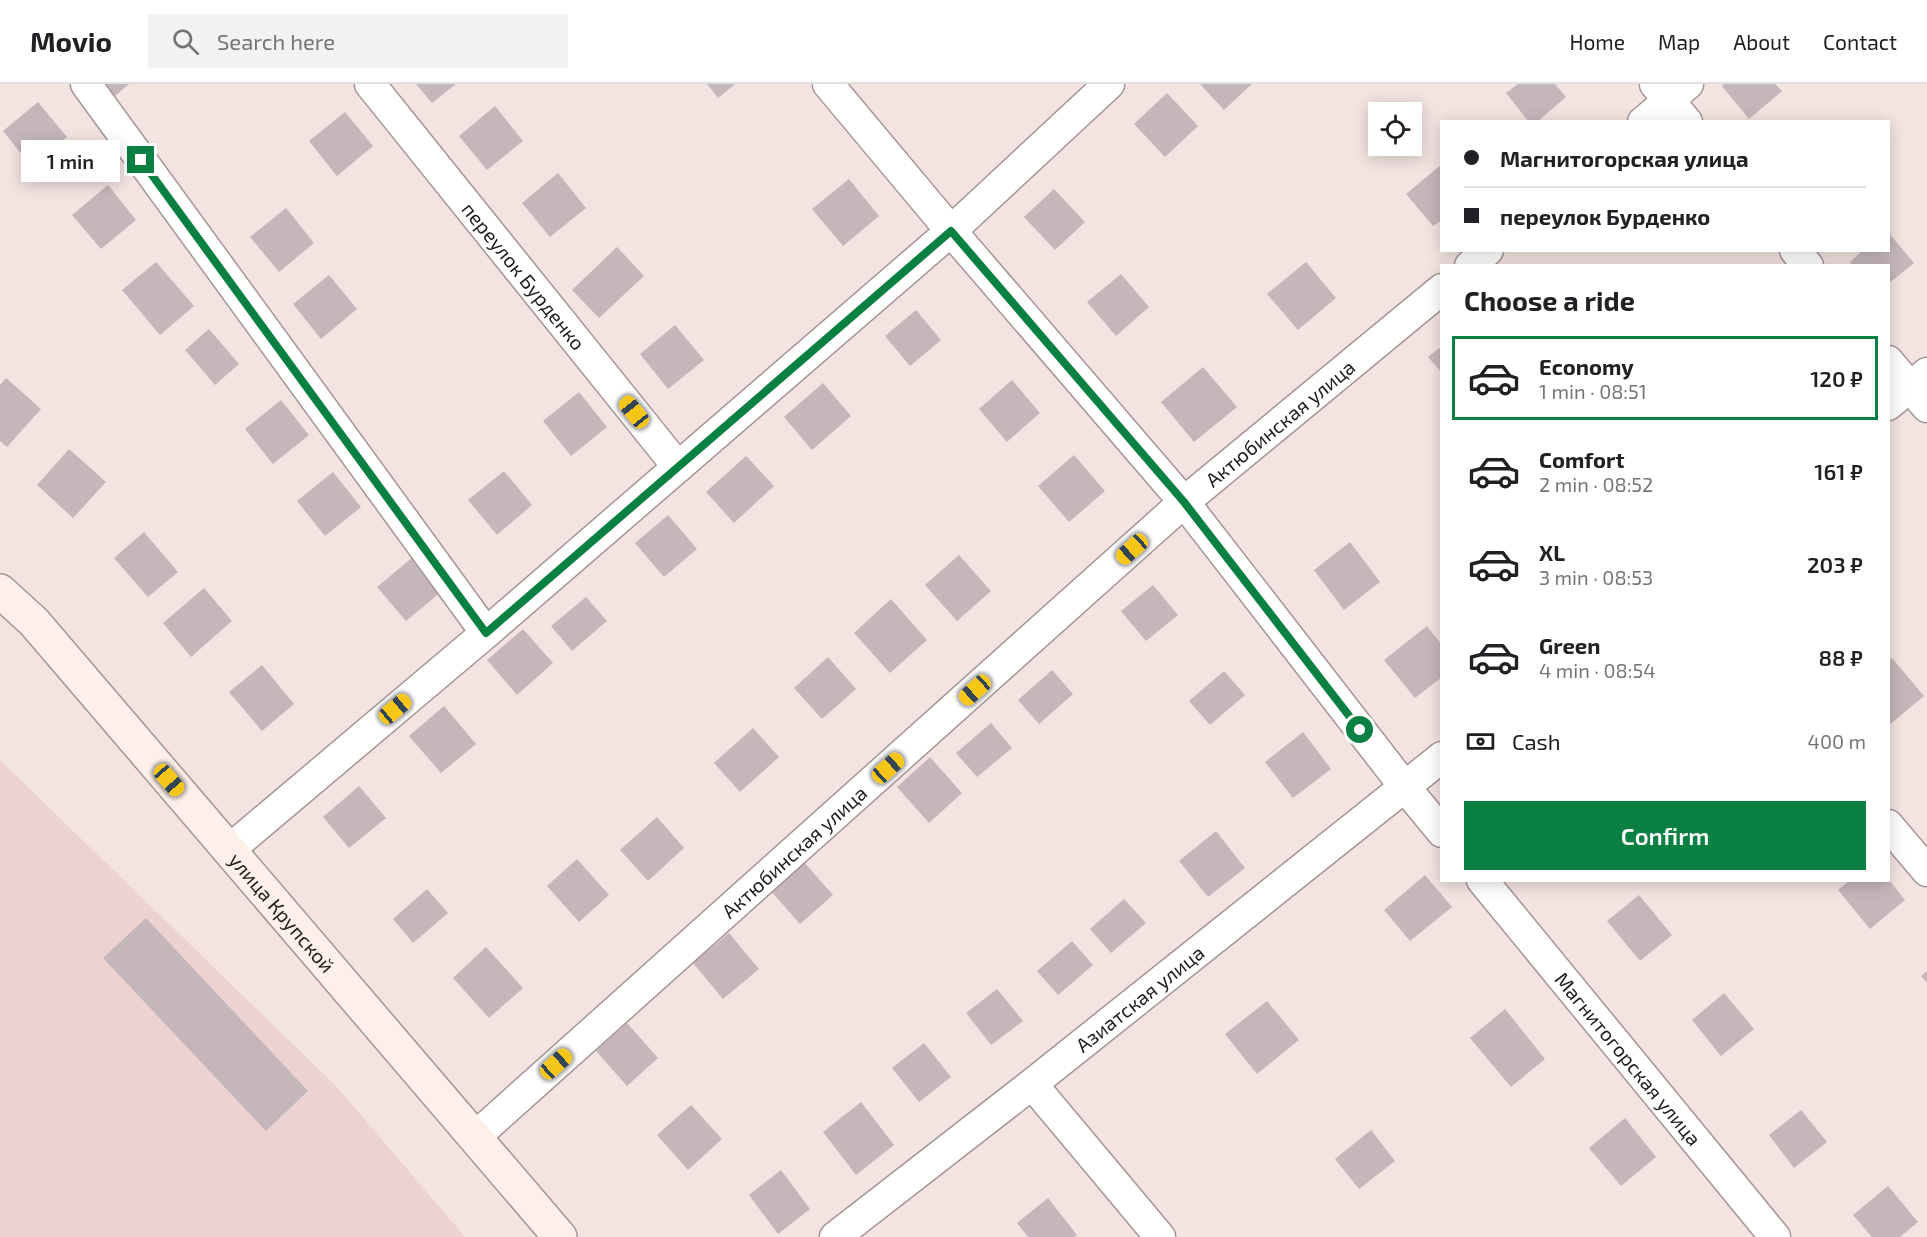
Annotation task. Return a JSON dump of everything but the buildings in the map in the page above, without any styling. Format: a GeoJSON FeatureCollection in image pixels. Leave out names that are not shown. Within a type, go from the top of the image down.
{"type":"FeatureCollection","features":[{"type":"Feature","properties":{"kind":"street"},"geometry":{"type":"LineString","coordinates":[[86,84],[486,633]]}},
{"type":"Feature","properties":{"kind":"street","name":"переулок Бурденко"},"geometry":{"type":"LineString","coordinates":[[370,84],[678,467]]}},
{"type":"Feature","properties":{"kind":"street"},"geometry":{"type":"LineString","coordinates":[[828,84],[1184,502],[1440,830]]}},
{"type":"Feature","properties":{"kind":"street"},"geometry":{"type":"LineString","coordinates":[[229,850],[486,633],[951,231],[1109,84]]}},
{"type":"Feature","properties":{"kind":"street"},"geometry":{"type":"LineString","coordinates":[[1646,120],[1675,97]]}},
{"type":"Feature","properties":{"kind":"street"},"geometry":{"type":"LineString","coordinates":[[1472,264],[1486,252]]}},
{"type":"Feature","properties":{"kind":"street","name":"Актюбинская улица"},"geometry":{"type":"LineString","coordinates":[[475,1137],[1184,502],[1440,291]]}},
{"type":"Feature","properties":{"kind":"street"},"geometry":{"type":"LineString","coordinates":[[1890,364],[1913,393]]}},
{"type":"Feature","properties":{"kind":"street","name":"улица Крупской"},"geometry":{"type":"LineString","coordinates":[[0,591],[34,622],[560,1237]]}},
{"type":"Feature","properties":{"kind":"street","name":"Азиатская улица"},"geometry":{"type":"LineString","coordinates":[[835,1237],[1032,1084],[1440,759]]}},
{"type":"Feature","properties":{"kind":"street"},"geometry":{"type":"LineString","coordinates":[[1890,827],[1927,871]]}},
{"type":"Feature","properties":{"kind":"street","name":"Магнитогорская улица"},"geometry":{"type":"LineString","coordinates":[[1484,882],[1775,1237]]}},
{"type":"Feature","properties":{"kind":"street"},"geometry":{"type":"LineString","coordinates":[[1032,1084],[1160,1237]]}},
{"type":"Feature","properties":{"kind":"shaded area"},"geometry":{"type":"Polygon","coordinates":[[[0,760],[336,1086],[465,1237],[0,1237],[0,760]]]}},
{"type":"Feature","properties":{"kind":"route"},"geometry":{"type":"LineString","coordinates":[[141,160],[486,633],[951,231],[1184,502],[1360,730]]}}]}
